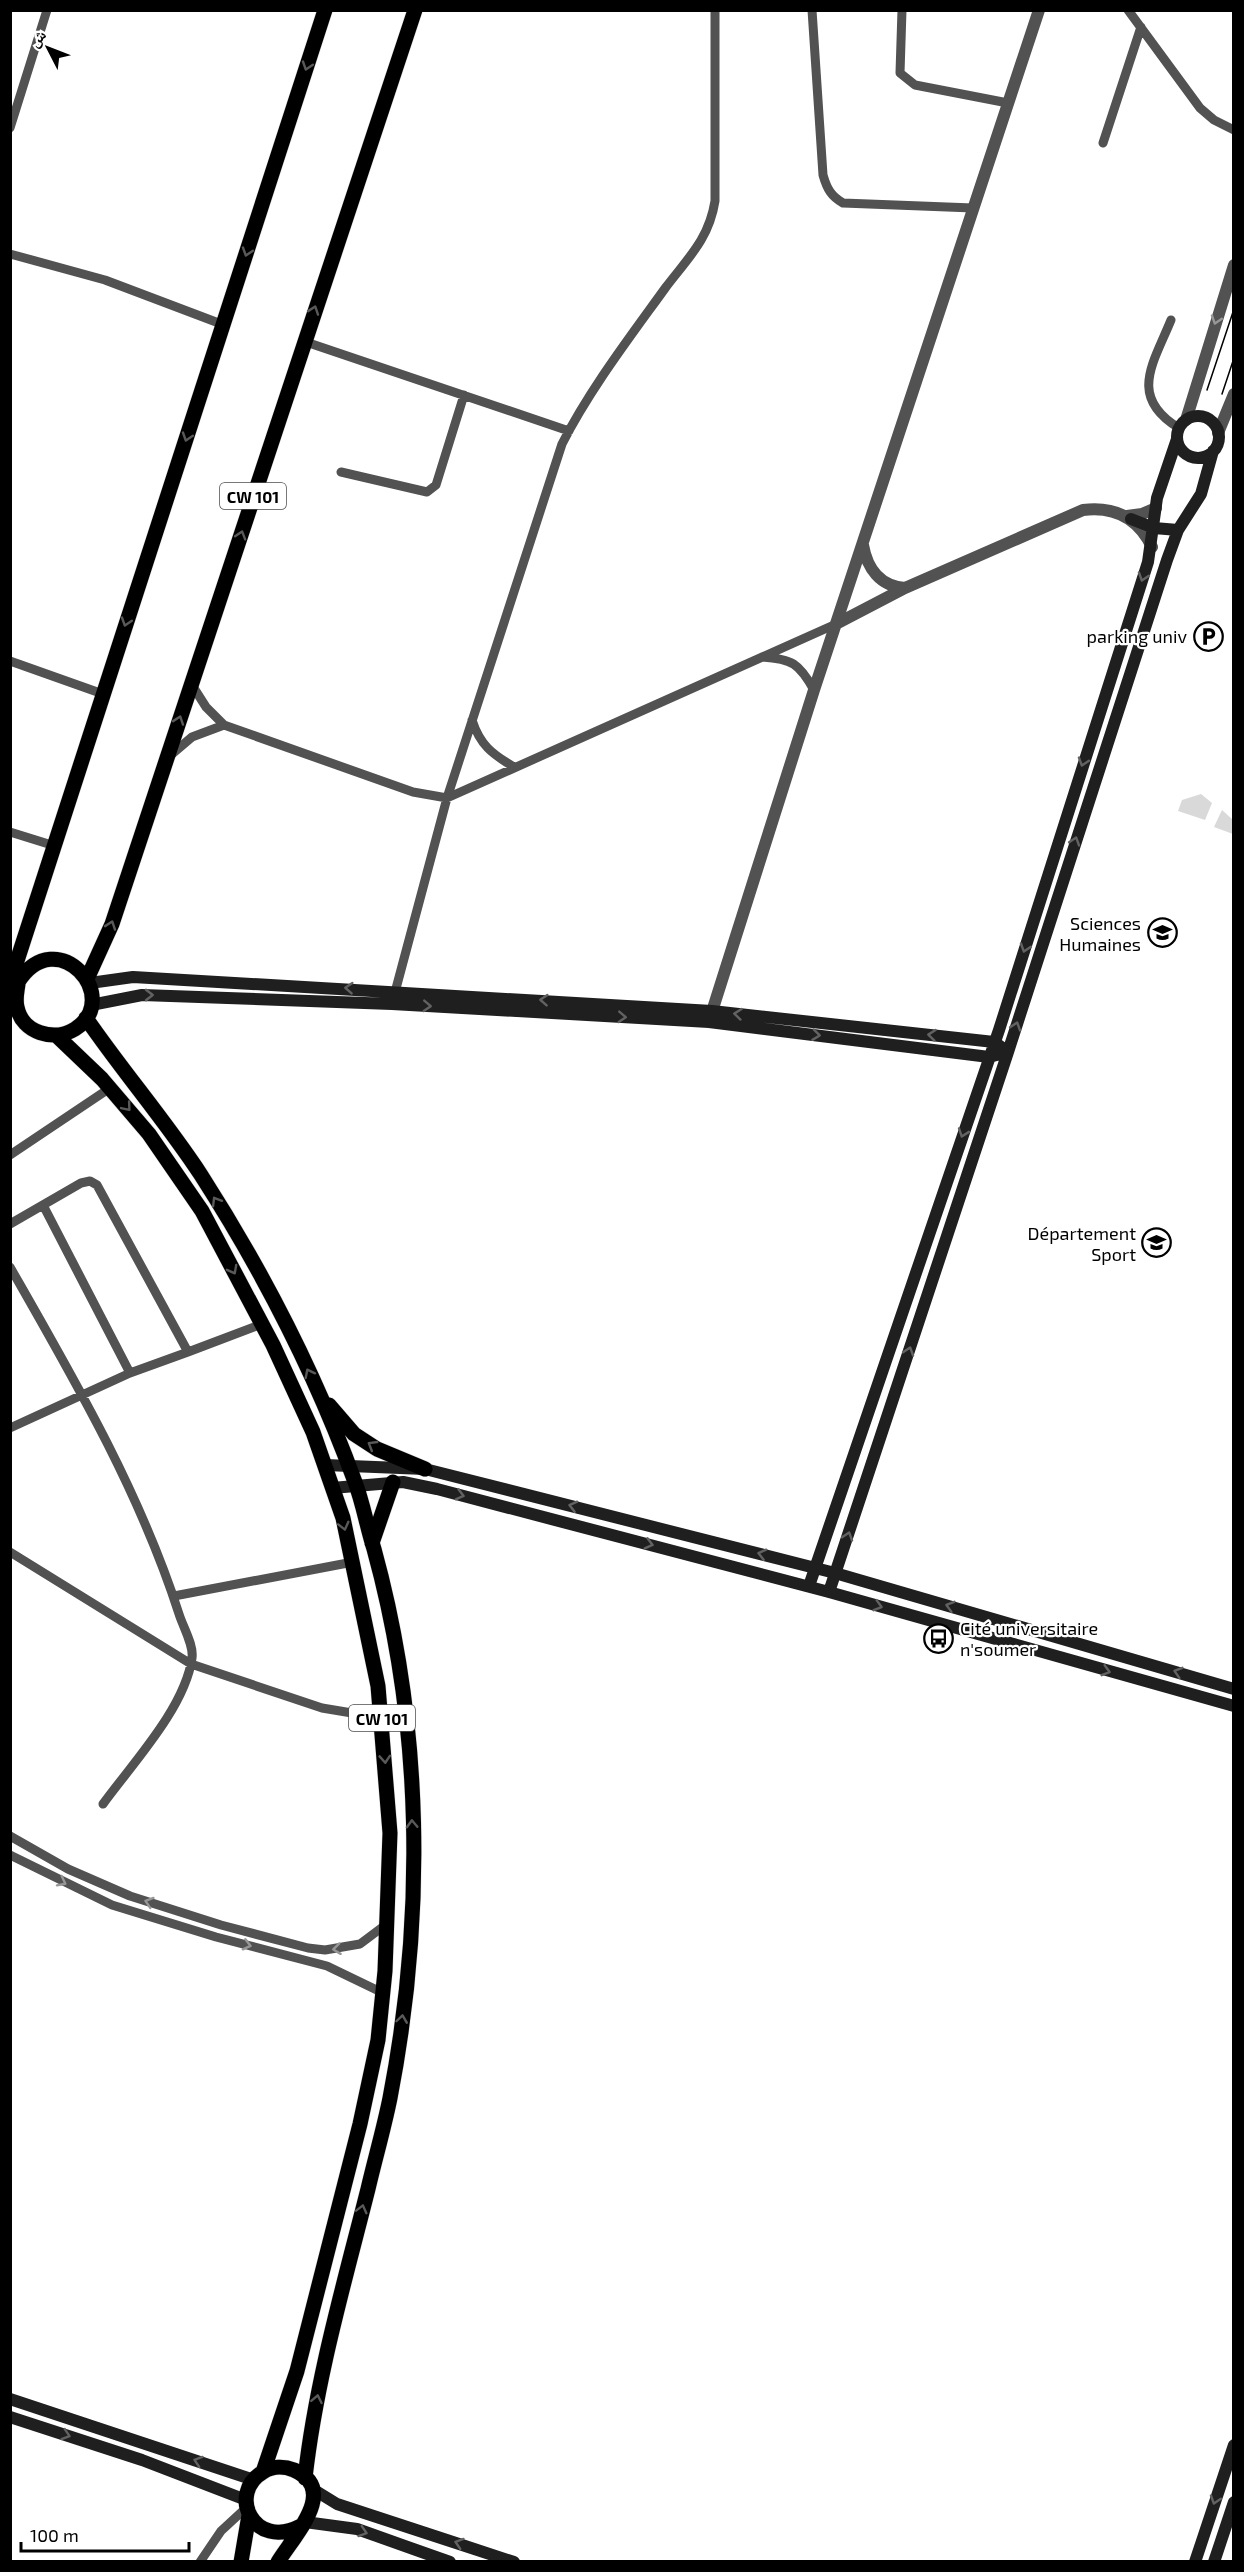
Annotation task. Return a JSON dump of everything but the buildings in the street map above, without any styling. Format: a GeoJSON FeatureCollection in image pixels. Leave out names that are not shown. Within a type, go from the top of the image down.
{"type":"FeatureCollection","features":[{"type":"Feature","properties":{"kind":"main road"},"geometry":{"type":"LineString","coordinates":[[15,991],[34,964],[58,959],[75,966],[88,981],[89,1011],[78,1027],[57,1036],[34,1031],[17,1022],[15,991],[15,967],[18,953],[55,846],[325,10]]}},
{"type":"Feature","properties":{"kind":"main road","name":"CW 101"},"geometry":{"type":"LineString","coordinates":[[88,981],[112,924],[303,341],[356,192],[415,10]]}},
{"type":"Feature","properties":{"kind":"main road"},"geometry":{"type":"LineString","coordinates":[[809,1586],[994,1042],[1152,547],[1156,508],[1180,429],[1203,417],[1213,423],[1218,433],[1218,443],[1213,451],[1200,494],[1178,530],[829,1592]]}},
{"type":"Feature","properties":{"kind":"main road"},"geometry":{"type":"LineString","coordinates":[[1180,429],[1182,451],[1194,458],[1213,451]]}},
{"type":"Feature","properties":{"kind":"main road"},"geometry":{"type":"LineString","coordinates":[[1129,518],[1155,528],[1178,530]]}},
{"type":"Feature","properties":{"kind":"main road"},"geometry":{"type":"LineString","coordinates":[[88,981],[133,977],[394,991],[710,1016],[994,1042],[1008,1052]]}},
{"type":"Feature","properties":{"kind":"main road"},"geometry":{"type":"LineString","coordinates":[[89,1011],[142,994],[710,1016],[989,1057],[1008,1052]]}},
{"type":"Feature","properties":{"kind":"main road","name":"CW 101"},"geometry":{"type":"LineString","coordinates":[[89,1011],[120,1066],[159,1113],[203,1179],[240,1241],[319,1394],[356,1485],[392,1617],[407,1723],[414,1881],[411,1958],[390,2100],[316,2403],[308,2483]]}},
{"type":"Feature","properties":{"kind":"main road","name":"CW 101"},"geometry":{"type":"LineString","coordinates":[[57,1036],[110,1088],[150,1134],[202,1211],[262,1324],[313,1432],[325,1465],[353,1562],[382,1718],[390,1833],[388,1923],[378,2040],[341,2201],[297,2371],[258,2476]]}},
{"type":"Feature","properties":{"kind":"main road"},"geometry":{"type":"LineString","coordinates":[[319,1394],[354,1434],[377,1449],[425,1469],[835,1573],[1233,1689]]}},
{"type":"Feature","properties":{"kind":"main road"},"geometry":{"type":"LineString","coordinates":[[325,1465],[425,1469]]}},
{"type":"Feature","properties":{"kind":"main road"},"geometry":{"type":"LineString","coordinates":[[372,1543],[402,1468]]}},
{"type":"Feature","properties":{"kind":"main road"},"geometry":{"type":"LineString","coordinates":[[332,1488],[398,1482],[809,1586],[1233,1706]]}},
{"type":"Feature","properties":{"kind":"main road"},"geometry":{"type":"LineString","coordinates":[[619,1537],[623,1519]]}},
{"type":"Feature","properties":{"kind":"main road"},"geometry":{"type":"LineString","coordinates":[[10,2399],[258,2476],[285,2467],[337,2504],[514,2562]]}},
{"type":"Feature","properties":{"kind":"main road"},"geometry":{"type":"LineString","coordinates":[[10,2417],[153,2464],[248,2507],[256,2524],[277,2534],[288,2533],[303,2524],[357,2529],[450,2562]]}},
{"type":"Feature","properties":{"kind":"main road"},"geometry":{"type":"LineString","coordinates":[[1195,2562],[1233,2445]]}},
{"type":"Feature","properties":{"kind":"main road"},"geometry":{"type":"LineString","coordinates":[[241,2562],[248,2507],[258,2476]]}},
{"type":"Feature","properties":{"kind":"main road"},"geometry":{"type":"LineString","coordinates":[[278,2562],[313,2507],[308,2483]]}},
{"type":"Feature","properties":{"kind":"main road"},"geometry":{"type":"LineString","coordinates":[[1214,2562],[1233,2502]]}},
{"type":"Feature","properties":{"kind":"street"},"geometry":{"type":"LineString","coordinates":[[10,128],[47,10]]}},
{"type":"Feature","properties":{"kind":"street"},"geometry":{"type":"LineString","coordinates":[[392,1004],[447,798],[546,493],[569,431],[712,223],[715,201],[715,10]]}},
{"type":"Feature","properties":{"kind":"street"},"geometry":{"type":"LineString","coordinates":[[812,10],[823,175],[828,190],[843,203],[974,208]]}},
{"type":"Feature","properties":{"kind":"street"},"geometry":{"type":"LineString","coordinates":[[902,10],[900,74],[915,85],[1008,103]]}},
{"type":"Feature","properties":{"kind":"street"},"geometry":{"type":"LineString","coordinates":[[710,1016],[814,690],[1039,10]]}},
{"type":"Feature","properties":{"kind":"street"},"geometry":{"type":"LineString","coordinates":[[1128,10],[1205,113],[1233,130]]}},
{"type":"Feature","properties":{"kind":"street"},"geometry":{"type":"LineString","coordinates":[[1103,143],[1141,27]]}},
{"type":"Feature","properties":{"kind":"street"},"geometry":{"type":"LineString","coordinates":[[10,254],[105,280],[224,325]]}},
{"type":"Feature","properties":{"kind":"street"},"geometry":{"type":"LineString","coordinates":[[1171,320],[1147,384],[1149,397],[1159,415],[1180,429],[1233,264]]}},
{"type":"Feature","properties":{"kind":"street"},"geometry":{"type":"LineString","coordinates":[[303,341],[569,431]]}},
{"type":"Feature","properties":{"kind":"street"},"geometry":{"type":"LineString","coordinates":[[1218,433],[1233,394]]}},
{"type":"Feature","properties":{"kind":"street"},"geometry":{"type":"LineString","coordinates":[[341,472],[427,492],[432,489],[436,485],[464,395]]}},
{"type":"Feature","properties":{"kind":"street"},"geometry":{"type":"LineString","coordinates":[[192,685],[206,707],[224,725],[413,792],[447,798],[836,624],[905,588],[1072,513],[1096,508],[1129,518],[1144,532],[1152,547]]}},
{"type":"Feature","properties":{"kind":"street"},"geometry":{"type":"LineString","coordinates":[[1129,518],[1156,508]]}},
{"type":"Feature","properties":{"kind":"street"},"geometry":{"type":"LineString","coordinates":[[862,544],[866,563],[876,575],[887,584],[905,588]]}},
{"type":"Feature","properties":{"kind":"street"},"geometry":{"type":"LineString","coordinates":[[759,657],[793,662],[804,671],[814,690]]}},
{"type":"Feature","properties":{"kind":"street"},"geometry":{"type":"LineString","coordinates":[[10,661],[103,694]]}},
{"type":"Feature","properties":{"kind":"street"},"geometry":{"type":"LineString","coordinates":[[472,720],[480,742],[489,751],[514,767]]}},
{"type":"Feature","properties":{"kind":"street"},"geometry":{"type":"LineString","coordinates":[[165,761],[192,736],[224,725]]}},
{"type":"Feature","properties":{"kind":"street"},"geometry":{"type":"LineString","coordinates":[[10,832],[55,846]]}},
{"type":"Feature","properties":{"kind":"street"},"geometry":{"type":"LineString","coordinates":[[10,1155],[110,1088]]}},
{"type":"Feature","properties":{"kind":"street"},"geometry":{"type":"LineString","coordinates":[[10,1224],[81,1183],[90,1181],[97,1185],[188,1352]]}},
{"type":"Feature","properties":{"kind":"street"},"geometry":{"type":"LineString","coordinates":[[43,1205],[130,1373]]}},
{"type":"Feature","properties":{"kind":"street"},"geometry":{"type":"LineString","coordinates":[[10,1267],[83,1396],[129,1492],[174,1596],[193,1654],[180,1694],[162,1723],[103,1804]]}},
{"type":"Feature","properties":{"kind":"street"},"geometry":{"type":"LineString","coordinates":[[10,1428],[130,1373],[262,1324]]}},
{"type":"Feature","properties":{"kind":"street"},"geometry":{"type":"LineString","coordinates":[[10,1552],[191,1664],[322,1708],[382,1718]]}},
{"type":"Feature","properties":{"kind":"street"},"geometry":{"type":"LineString","coordinates":[[174,1596],[353,1562]]}},
{"type":"Feature","properties":{"kind":"street"},"geometry":{"type":"LineString","coordinates":[[10,1836],[68,1869],[130,1896],[325,1950],[360,1944],[388,1923]]}},
{"type":"Feature","properties":{"kind":"street"},"geometry":{"type":"LineString","coordinates":[[10,1856],[112,1905],[181,1927],[327,1966],[383,1993]]}},
{"type":"Feature","properties":{"kind":"street"},"geometry":{"type":"LineString","coordinates":[[181,1927],[185,1913]]}},
{"type":"Feature","properties":{"kind":"street"},"geometry":{"type":"LineString","coordinates":[[200,2562],[222,2531],[248,2507]]}},
{"type":"Feature","properties":{"kind":"shaded area"},"geometry":{"type":"Polygon","coordinates":[[[1201,794],[1212,803],[1205,820],[1178,811],[1182,800],[1201,794]]]}},
{"type":"Feature","properties":{"kind":"shaded area"},"geometry":{"type":"Polygon","coordinates":[[[1222,810],[1233,820],[1233,834],[1214,827],[1222,810]]]}},
{"type":"Feature","properties":{"kind":"tram line"},"geometry":{"type":"LineString","coordinates":[[1207,390],[1234,309]]}},
{"type":"Feature","properties":{"kind":"tram line"},"geometry":{"type":"LineString","coordinates":[[1222,394],[1234,358]]}},
{"type":"Feature","properties":{"kind":"place","name":"parking univ"},"geometry":{"type":"Point","coordinates":[1208,636]}},
{"type":"Feature","properties":{"kind":"place","name":"Sciences Humaines"},"geometry":{"type":"Point","coordinates":[1162,933]}},
{"type":"Feature","properties":{"kind":"place","name":"Département Sport"},"geometry":{"type":"Point","coordinates":[1157,1243]}},
{"type":"Feature","properties":{"kind":"place","name":"Cité universitaire n'soumer"},"geometry":{"type":"Point","coordinates":[939,1638]}}]}
